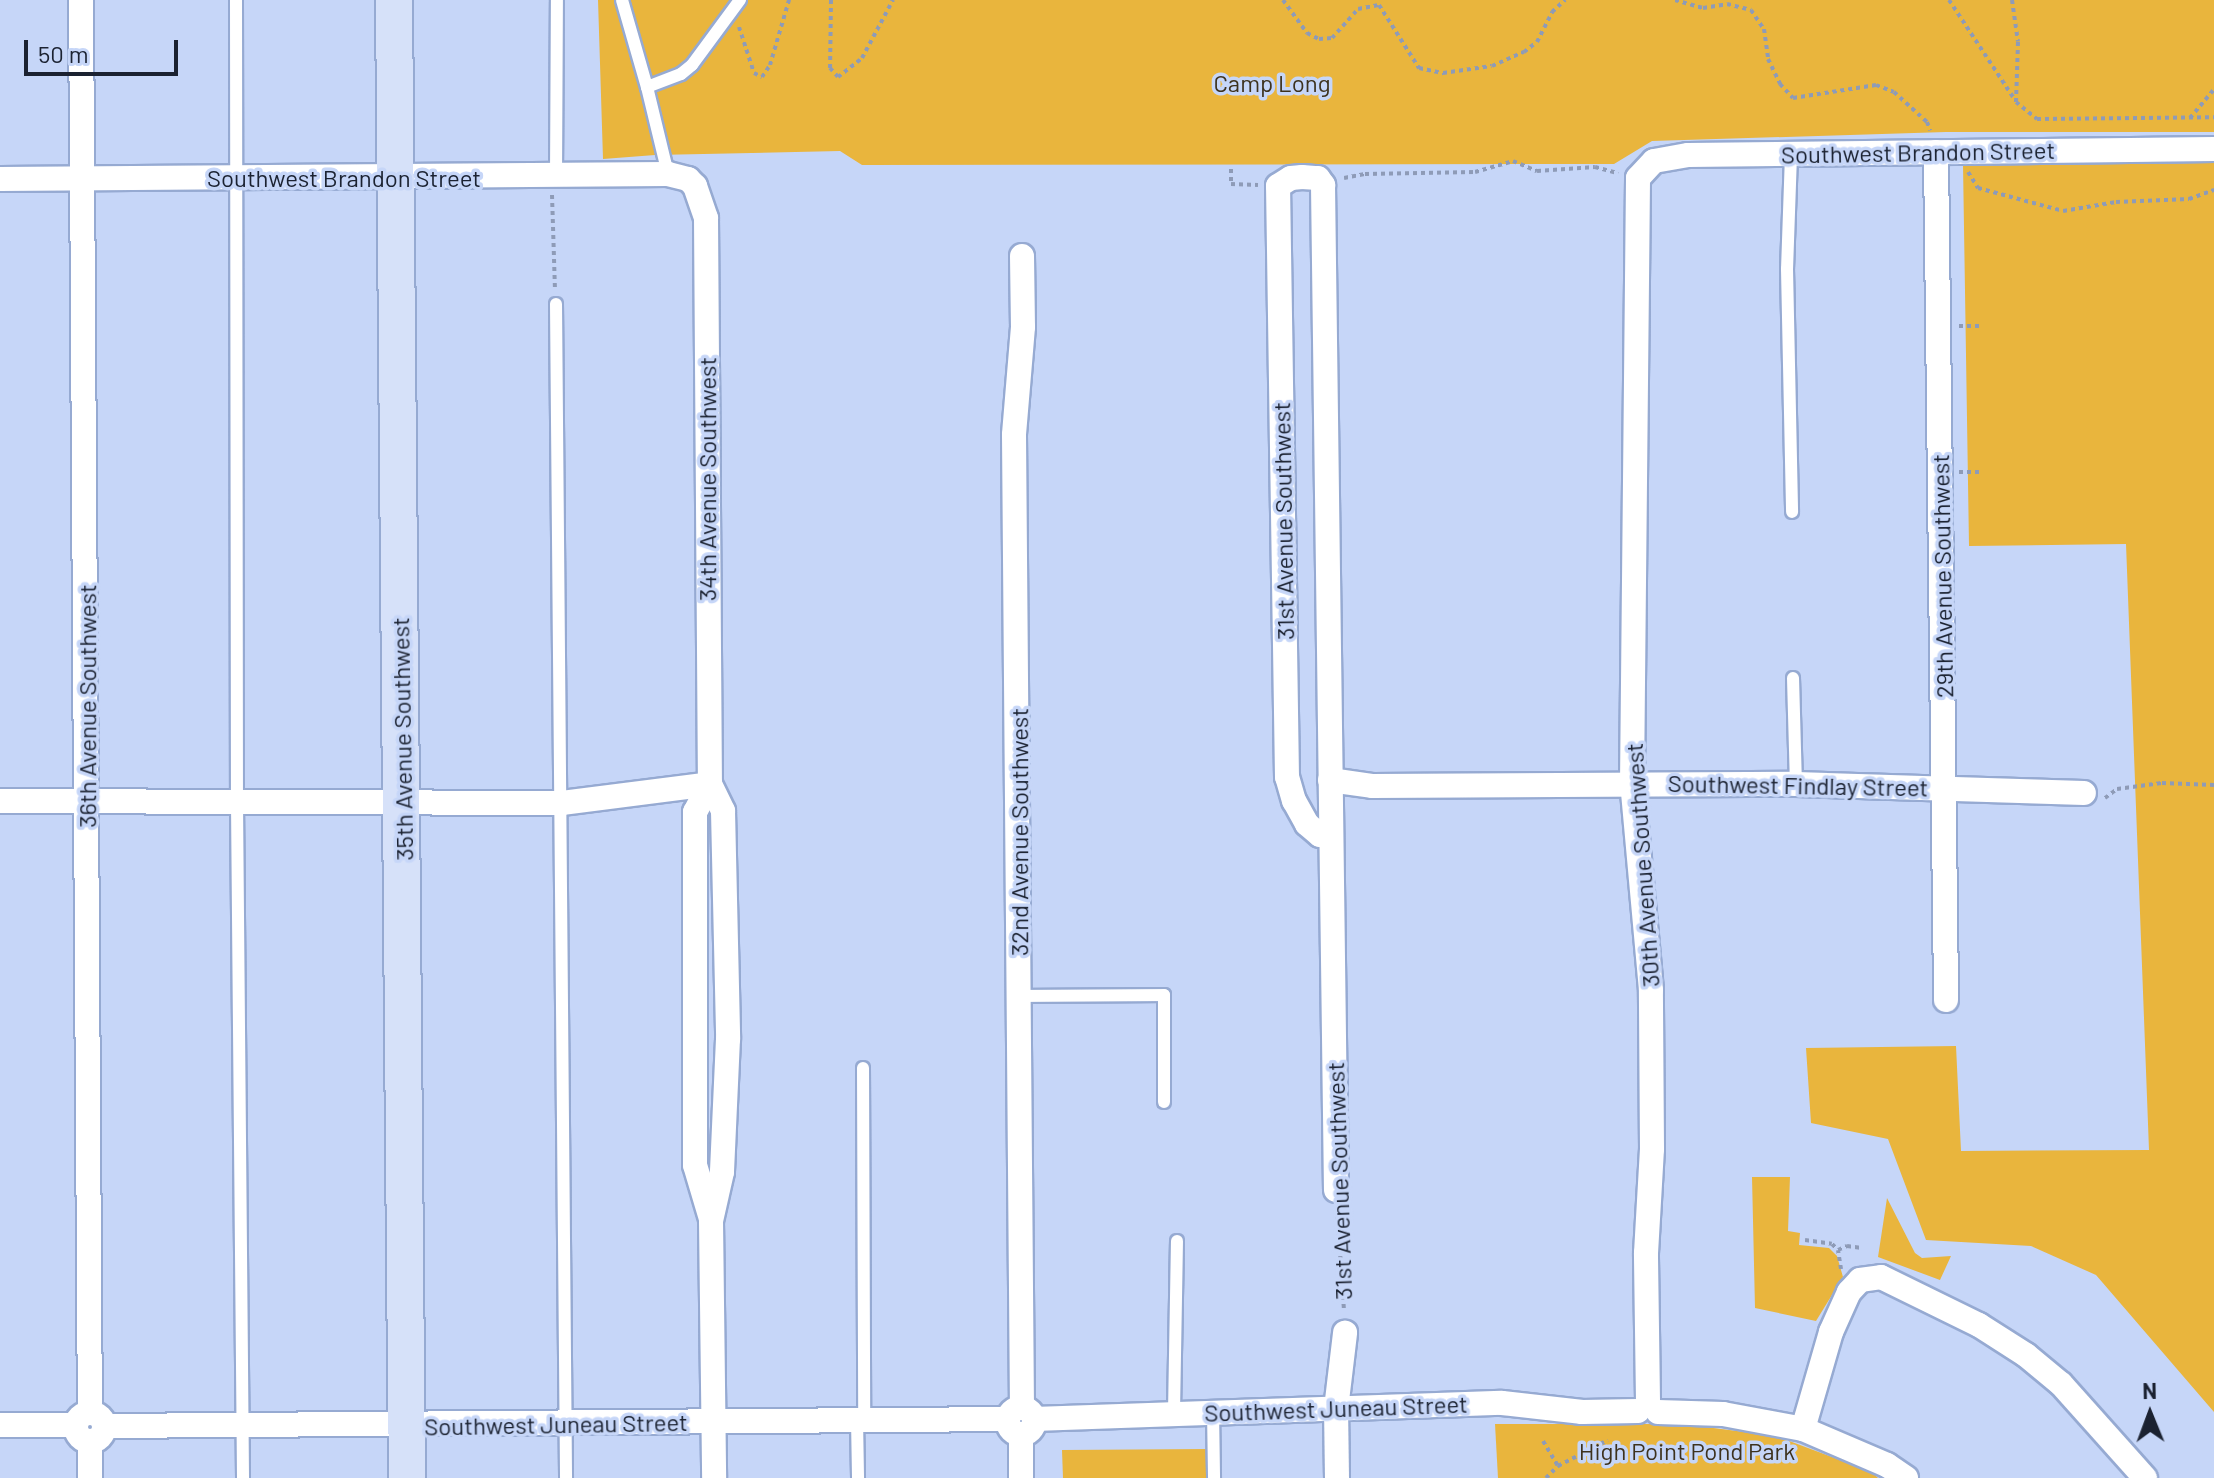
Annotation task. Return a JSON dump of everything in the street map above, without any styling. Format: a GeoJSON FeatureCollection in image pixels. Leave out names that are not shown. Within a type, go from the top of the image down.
{"type":"FeatureCollection","features":[{"type":"Feature","properties":{"kind":"main road","name":"35th Avenue Southwest"},"geometry":{"type":"LineString","coordinates":[[394,0],[407,1478]]}},
{"type":"Feature","properties":{"kind":"street","name":"36th Avenue Southwest"},"geometry":{"type":"LineString","coordinates":[[81,0],[90,1478]]}},
{"type":"Feature","properties":{"kind":"street","name":"Southwest Brandon Street"},"geometry":{"type":"LineString","coordinates":[[1627,180],[1669,156],[1791,155],[1933,143],[2214,149]]}},
{"type":"Feature","properties":{"kind":"street","name":"29th Avenue Southwest"},"geometry":{"type":"LineString","coordinates":[[1933,143],[1946,1000]]}},
{"type":"Feature","properties":{"kind":"street","name":"Southwest Brandon Street"},"geometry":{"type":"LineString","coordinates":[[0,179],[678,176]]}},
{"type":"Feature","properties":{"kind":"street","name":"34th Avenue Southwest"},"geometry":{"type":"LineString","coordinates":[[678,176],[701,199],[706,218],[710,784],[723,811],[728,1039],[722,1172],[711,1221],[714,1478]]}},
{"type":"Feature","properties":{"kind":"street"},"geometry":{"type":"LineString","coordinates":[[1278,186],[1291,178],[1302,177],[1318,178],[1323,185]]}},
{"type":"Feature","properties":{"kind":"street","name":"30th Avenue Southwest"},"geometry":{"type":"LineString","coordinates":[[1627,180],[1632,783],[1651,990],[1652,1149],[1646,1253],[1648,1408]]}},
{"type":"Feature","properties":{"kind":"street","name":"31st Avenue Southwest"},"geometry":{"type":"LineString","coordinates":[[1323,185],[1336,1190]]}},
{"type":"Feature","properties":{"kind":"street","name":"31st Avenue Southwest"},"geometry":{"type":"LineString","coordinates":[[1278,186],[1287,777],[1294,801],[1307,824],[1320,835],[1331,836]]}},
{"type":"Feature","properties":{"kind":"street","name":"32nd Avenue Southwest"},"geometry":{"type":"LineString","coordinates":[[1021,1478],[1014,435],[1023,327],[1022,256]]}},
{"type":"Feature","properties":{"kind":"street","name":"Southwest Findlay Street"},"geometry":{"type":"LineString","coordinates":[[1330,780],[1372,786],[1796,784],[2084,793]]}},
{"type":"Feature","properties":{"kind":"street","name":"34th Avenue Southwest"},"geometry":{"type":"LineString","coordinates":[[710,784],[695,812],[695,1165],[711,1221]]}},
{"type":"Feature","properties":{"kind":"street"},"geometry":{"type":"LineString","coordinates":[[0,801],[403,805],[562,803],[710,784]]}},
{"type":"Feature","properties":{"kind":"street"},"geometry":{"type":"LineString","coordinates":[[1803,1429],[1831,1332],[1849,1292],[1860,1280],[1881,1277],[1979,1325],[2026,1355],[2061,1384],[2145,1478]]}},
{"type":"Feature","properties":{"kind":"street","name":"31st Avenue Southwest"},"geometry":{"type":"LineString","coordinates":[[1337,1478],[1336,1409],[1345,1333]]}},
{"type":"Feature","properties":{"kind":"street","name":"Southwest Juneau Street"},"geometry":{"type":"LineString","coordinates":[[0,1425],[407,1426],[861,1419],[1021,1420],[1174,1412],[1502,1403],[1582,1412],[1648,1408],[1723,1414],[1803,1429],[1863,1453],[1906,1478]]}},
{"type":"Feature","properties":{"kind":"lane"},"geometry":{"type":"LineString","coordinates":[[236,0],[237,803],[243,1478]]}},
{"type":"Feature","properties":{"kind":"lane"},"geometry":{"type":"LineString","coordinates":[[554,176],[557,0]]}},
{"type":"Feature","properties":{"kind":"lane"},"geometry":{"type":"LineString","coordinates":[[622,0],[647,87],[678,176]]}},
{"type":"Feature","properties":{"kind":"lane"},"geometry":{"type":"LineString","coordinates":[[647,87],[681,74],[692,65],[740,0]]}},
{"type":"Feature","properties":{"kind":"lane"},"geometry":{"type":"LineString","coordinates":[[1791,155],[1787,269],[1792,512]]}},
{"type":"Feature","properties":{"kind":"lane"},"geometry":{"type":"LineString","coordinates":[[556,304],[566,1478]]}},
{"type":"Feature","properties":{"kind":"lane"},"geometry":{"type":"LineString","coordinates":[[1793,678],[1796,784]]}},
{"type":"Feature","properties":{"kind":"lane"},"geometry":{"type":"LineString","coordinates":[[1020,996],[1164,995],[1164,1102]]}},
{"type":"Feature","properties":{"kind":"lane"},"geometry":{"type":"LineString","coordinates":[[858,1478],[863,1068]]}},
{"type":"Feature","properties":{"kind":"lane"},"geometry":{"type":"LineString","coordinates":[[1174,1412],[1177,1241]]}},
{"type":"Feature","properties":{"kind":"lane"},"geometry":{"type":"LineString","coordinates":[[1213,1411],[1214,1478]]}},
{"type":"Feature","properties":{"kind":"path"},"geometry":{"type":"LineString","coordinates":[[730,11],[742,34],[754,73],[762,77],[770,65],[789,0]]}},
{"type":"Feature","properties":{"kind":"path"},"geometry":{"type":"LineString","coordinates":[[831,0],[830,68],[838,77],[862,58],[893,0]]}},
{"type":"Feature","properties":{"kind":"path"},"geometry":{"type":"LineString","coordinates":[[1283,0],[1307,33],[1319,39],[1332,38],[1358,9],[1379,5],[1419,68],[1443,73],[1492,66],[1524,52],[1537,42],[1552,12],[1565,0]]}},
{"type":"Feature","properties":{"kind":"path"},"geometry":{"type":"LineString","coordinates":[[1675,0],[1703,8],[1727,4],[1751,10],[1764,29],[1768,59],[1786,95],[1793,98],[1845,93],[1862,86],[1876,85],[1894,92],[1927,122],[1933,143]]}},
{"type":"Feature","properties":{"kind":"path"},"geometry":{"type":"LineString","coordinates":[[1949,0],[2016,102],[2037,119],[2214,117]]}},
{"type":"Feature","properties":{"kind":"path"},"geometry":{"type":"LineString","coordinates":[[2012,0],[2018,42],[2016,102]]}},
{"type":"Feature","properties":{"kind":"path"},"geometry":{"type":"LineString","coordinates":[[2190,118],[2214,89]]}},
{"type":"Feature","properties":{"kind":"path"},"geometry":{"type":"LineString","coordinates":[[1323,185],[1350,175],[1475,172],[1513,161],[1537,171],[1595,167],[1627,180]]}},
{"type":"Feature","properties":{"kind":"path"},"geometry":{"type":"LineString","coordinates":[[1963,165],[1978,188],[2063,211],[2116,202],[2189,199],[2214,190]]}},
{"type":"Feature","properties":{"kind":"path"},"geometry":{"type":"LineString","coordinates":[[1231,169],[1231,184],[1278,186]]}},
{"type":"Feature","properties":{"kind":"path"},"geometry":{"type":"LineString","coordinates":[[554,176],[556,304]]}},
{"type":"Feature","properties":{"kind":"path"},"geometry":{"type":"LineString","coordinates":[[2084,793],[2104,799],[2117,789],[2162,783],[2214,785]]}},
{"type":"Feature","properties":{"kind":"path","name":"31st Avenue Southwest"},"geometry":{"type":"LineString","coordinates":[[1336,1190],[1345,1333]]}},
{"type":"Feature","properties":{"kind":"path"},"geometry":{"type":"LineString","coordinates":[[1805,1240],[1832,1244],[1838,1250],[1839,1263],[1847,1278]]}},
{"type":"Feature","properties":{"kind":"path"},"geometry":{"type":"LineString","coordinates":[[1838,1250],[1847,1246],[1862,1248]]}},
{"type":"Feature","properties":{"kind":"path"},"geometry":{"type":"LineString","coordinates":[[1546,1478],[1558,1466],[1608,1440]]}},
{"type":"Feature","properties":{"kind":"path"},"geometry":{"type":"LineString","coordinates":[[1543,1441],[1558,1466]]}},
{"type":"Feature","properties":{"kind":"green space","name":"Camp Long"},"geometry":{"type":"Polygon","coordinates":[[[598,0],[2214,0],[2214,132],[1946,132],[1652,141],[1614,164],[862,165],[840,151],[603,159],[598,0]]]}},
{"type":"Feature","properties":{"kind":"green space"},"geometry":{"type":"Polygon","coordinates":[[[2214,161],[2214,1412],[2096,1275],[2031,1246],[1926,1240],[1888,1139],[1811,1123],[1806,1048],[1956,1046],[1961,1151],[2149,1150],[2126,544],[1969,546],[1963,164],[2214,161]]]}},
{"type":"Feature","properties":{"kind":"green space"},"geometry":{"type":"Polygon","coordinates":[[[1752,1177],[1790,1177],[1788,1231],[1800,1233],[1799,1245],[1829,1248],[1837,1256],[1843,1277],[1816,1321],[1755,1308],[1752,1177]]]}},
{"type":"Feature","properties":{"kind":"green space"},"geometry":{"type":"Polygon","coordinates":[[[1887,1198],[1915,1253],[1922,1258],[1951,1256],[1940,1280],[1878,1257],[1887,1198]]]}},
{"type":"Feature","properties":{"kind":"green space","name":"High Point Pond Park"},"geometry":{"type":"Polygon","coordinates":[[[1495,1424],[1682,1424],[1776,1436],[1872,1472],[1878,1478],[1498,1478],[1495,1424]]]}},
{"type":"Feature","properties":{"kind":"green space"},"geometry":{"type":"Polygon","coordinates":[[[1209,1449],[1209,1478],[1063,1478],[1062,1450],[1209,1449]]]}}]}
